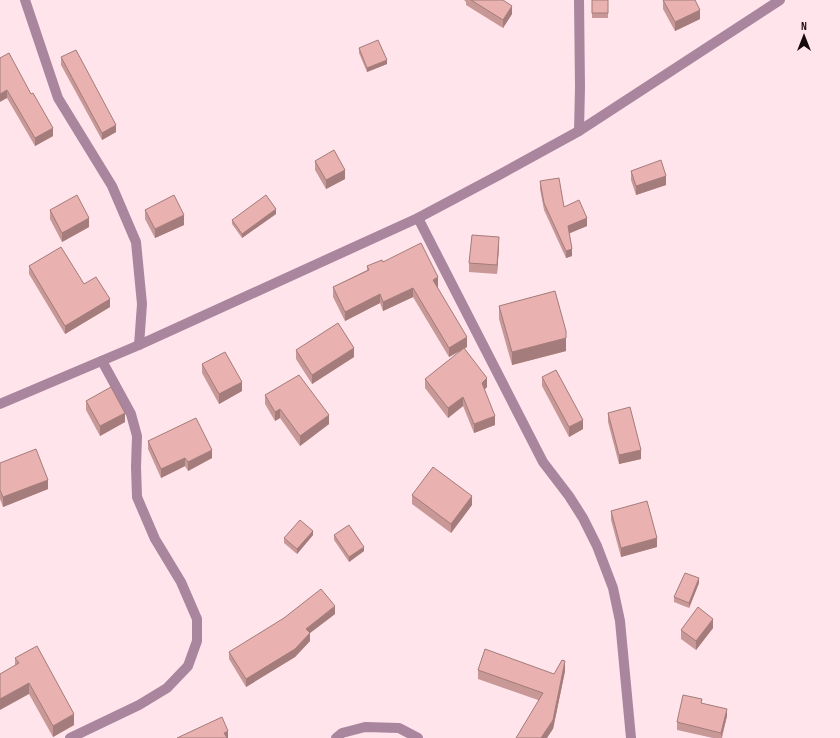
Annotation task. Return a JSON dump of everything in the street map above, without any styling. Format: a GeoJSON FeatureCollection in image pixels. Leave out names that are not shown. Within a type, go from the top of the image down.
{"type":"FeatureCollection","features":[{"type":"Feature","properties":{"kind":"street"},"geometry":{"type":"LineString","coordinates":[[25,0],[58,98],[112,186],[136,242],[142,304],[139,345]]}},
{"type":"Feature","properties":{"kind":"street"},"geometry":{"type":"LineString","coordinates":[[579,0],[579,131]]}},
{"type":"Feature","properties":{"kind":"street"},"geometry":{"type":"LineString","coordinates":[[0,404],[139,345],[418,218],[579,131],[780,0]]}},
{"type":"Feature","properties":{"kind":"street"},"geometry":{"type":"LineString","coordinates":[[418,218],[543,462],[569,496],[583,518],[597,546],[613,588],[620,621],[631,738]]}},
{"type":"Feature","properties":{"kind":"street"},"geometry":{"type":"LineString","coordinates":[[70,738],[139,704],[167,688],[188,666],[197,641],[197,619],[181,582],[155,539],[137,497],[137,436],[131,414],[102,361]]}},
{"type":"Feature","properties":{"kind":"street"},"geometry":{"type":"LineString","coordinates":[[336,738],[342,734],[365,727],[399,728],[418,738]]}},
{"type":"Feature","properties":{"kind":"building"},"geometry":{"type":"Polygon","coordinates":[[[471,0],[503,0],[512,6],[503,20],[471,0]]]}},
{"type":"Feature","properties":{"kind":"building"},"geometry":{"type":"Polygon","coordinates":[[[592,0],[608,0],[608,13],[592,13],[592,0]]]}},
{"type":"Feature","properties":{"kind":"building"},"geometry":{"type":"Polygon","coordinates":[[[663,0],[695,0],[700,10],[675,22],[663,0]]]}},
{"type":"Feature","properties":{"kind":"building"},"geometry":{"type":"Polygon","coordinates":[[[378,40],[387,60],[367,68],[359,48],[378,40]]]}},
{"type":"Feature","properties":{"kind":"building"},"geometry":{"type":"Polygon","coordinates":[[[76,50],[116,125],[102,133],[61,57],[76,50]]]}},
{"type":"Feature","properties":{"kind":"building"},"geometry":{"type":"Polygon","coordinates":[[[9,53],[31,94],[33,93],[53,128],[35,138],[7,90],[0,94],[0,58],[9,53]]]}},
{"type":"Feature","properties":{"kind":"building"},"geometry":{"type":"Polygon","coordinates":[[[334,150],[345,170],[326,180],[315,161],[334,150]]]}},
{"type":"Feature","properties":{"kind":"building"},"geometry":{"type":"Polygon","coordinates":[[[661,160],[666,176],[636,186],[631,171],[661,160]]]}},
{"type":"Feature","properties":{"kind":"building"},"geometry":{"type":"Polygon","coordinates":[[[559,178],[564,207],[579,200],[587,218],[568,226],[572,249],[566,251],[544,203],[540,181],[559,178]]]}},
{"type":"Feature","properties":{"kind":"building"},"geometry":{"type":"Polygon","coordinates":[[[77,195],[89,218],[62,233],[50,210],[77,195]]]}},
{"type":"Feature","properties":{"kind":"building"},"geometry":{"type":"Polygon","coordinates":[[[174,195],[184,215],[155,229],[145,210],[174,195]]]}},
{"type":"Feature","properties":{"kind":"building"},"geometry":{"type":"Polygon","coordinates":[[[266,195],[276,209],[242,234],[232,220],[266,195]]]}},
{"type":"Feature","properties":{"kind":"building"},"geometry":{"type":"Polygon","coordinates":[[[472,235],[499,237],[497,265],[469,263],[472,235]]]}},
{"type":"Feature","properties":{"kind":"building"},"geometry":{"type":"Polygon","coordinates":[[[421,243],[438,277],[433,280],[467,337],[449,348],[413,288],[383,302],[380,294],[345,312],[333,287],[369,270],[367,266],[382,260],[383,262],[421,243]]]}},
{"type":"Feature","properties":{"kind":"building"},"geometry":{"type":"Polygon","coordinates":[[[61,247],[84,284],[96,277],[110,299],[65,326],[29,266],[61,247]]]}},
{"type":"Feature","properties":{"kind":"building"},"geometry":{"type":"Polygon","coordinates":[[[555,291],[566,331],[566,338],[512,352],[499,306],[555,291]]]}},
{"type":"Feature","properties":{"kind":"building"},"geometry":{"type":"Polygon","coordinates":[[[338,323],[354,348],[312,375],[296,350],[338,323]]]}},
{"type":"Feature","properties":{"kind":"building"},"geometry":{"type":"Polygon","coordinates":[[[464,348],[487,378],[482,383],[495,416],[474,424],[463,397],[448,408],[425,379],[464,348]]]}},
{"type":"Feature","properties":{"kind":"building"},"geometry":{"type":"Polygon","coordinates":[[[225,352],[242,382],[219,394],[202,364],[225,352]]]}},
{"type":"Feature","properties":{"kind":"building"},"geometry":{"type":"Polygon","coordinates":[[[556,370],[583,420],[569,427],[542,377],[556,370]]]}},
{"type":"Feature","properties":{"kind":"building"},"geometry":{"type":"Polygon","coordinates":[[[299,375],[329,415],[300,436],[280,409],[275,412],[265,395],[299,375]]]}},
{"type":"Feature","properties":{"kind":"building"},"geometry":{"type":"Polygon","coordinates":[[[111,387],[125,413],[100,426],[86,401],[111,387]]]}},
{"type":"Feature","properties":{"kind":"building"},"geometry":{"type":"Polygon","coordinates":[[[630,407],[641,450],[619,455],[608,413],[630,407]]]}},
{"type":"Feature","properties":{"kind":"building"},"geometry":{"type":"Polygon","coordinates":[[[196,418],[212,450],[188,462],[185,458],[161,469],[148,441],[196,418]]]}},
{"type":"Feature","properties":{"kind":"building"},"geometry":{"type":"Polygon","coordinates":[[[36,449],[48,480],[3,497],[0,490],[0,463],[36,449]]]}},
{"type":"Feature","properties":{"kind":"building"},"geometry":{"type":"Polygon","coordinates":[[[433,467],[472,496],[451,524],[412,495],[433,467]]]}},
{"type":"Feature","properties":{"kind":"building"},"geometry":{"type":"Polygon","coordinates":[[[647,501],[657,538],[621,548],[611,511],[647,501]]]}},
{"type":"Feature","properties":{"kind":"building"},"geometry":{"type":"Polygon","coordinates":[[[300,520],[313,531],[297,549],[284,538],[300,520]]]}},
{"type":"Feature","properties":{"kind":"building"},"geometry":{"type":"Polygon","coordinates":[[[349,525],[364,547],[349,557],[334,535],[349,525]]]}},
{"type":"Feature","properties":{"kind":"building"},"geometry":{"type":"Polygon","coordinates":[[[685,573],[699,578],[689,603],[674,597],[685,573]]]}},
{"type":"Feature","properties":{"kind":"building"},"geometry":{"type":"Polygon","coordinates":[[[321,589],[335,606],[306,629],[310,633],[295,649],[246,679],[229,652],[284,618],[321,589]]]}},
{"type":"Feature","properties":{"kind":"building"},"geometry":{"type":"Polygon","coordinates":[[[698,607],[713,619],[696,641],[681,630],[698,607]]]}},
{"type":"Feature","properties":{"kind":"building"},"geometry":{"type":"Polygon","coordinates":[[[37,646],[74,714],[53,726],[29,683],[0,699],[0,674],[19,663],[15,658],[37,646]]]}},
{"type":"Feature","properties":{"kind":"building"},"geometry":{"type":"Polygon","coordinates":[[[485,649],[554,674],[562,660],[565,661],[553,720],[541,738],[516,738],[543,693],[478,670],[485,649]]]}},
{"type":"Feature","properties":{"kind":"building"},"geometry":{"type":"Polygon","coordinates":[[[683,695],[702,699],[701,703],[727,709],[721,733],[677,722],[683,695]]]}},
{"type":"Feature","properties":{"kind":"building"},"geometry":{"type":"Polygon","coordinates":[[[222,717],[228,731],[224,733],[227,738],[177,738],[222,717]]]}}]}
